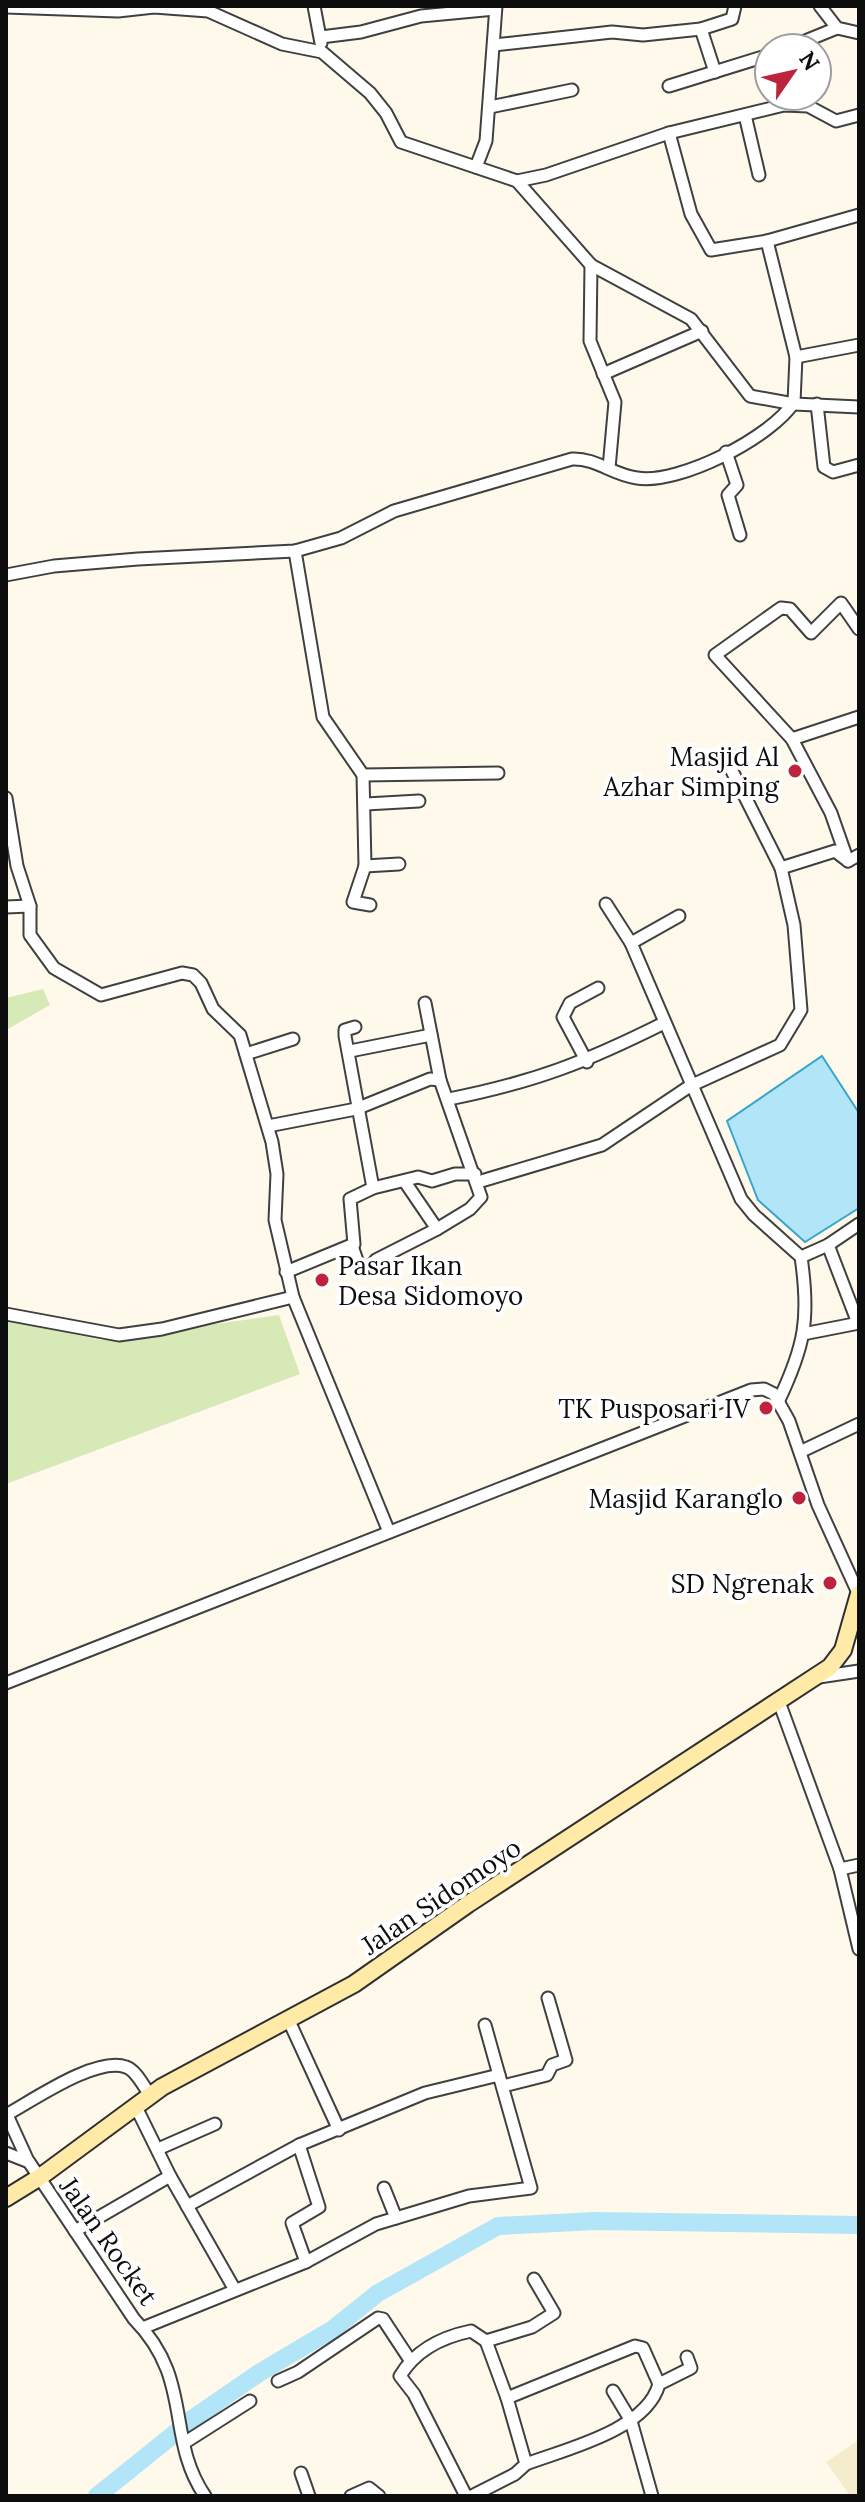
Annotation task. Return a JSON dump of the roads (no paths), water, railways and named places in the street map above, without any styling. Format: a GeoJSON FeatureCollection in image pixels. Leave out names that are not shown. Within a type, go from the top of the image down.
{"type":"FeatureCollection","features":[{"type":"Feature","properties":{"kind":"main road","name":"Jalan Sidomoyo"},"geometry":{"type":"LineString","coordinates":[[6,2198],[150,2095],[354,1984],[468,1904],[830,1667],[843,1650],[859,1594]]}},
{"type":"Feature","properties":{"kind":"street"},"geometry":{"type":"LineString","coordinates":[[314,6],[322,52]]}},
{"type":"Feature","properties":{"kind":"street"},"geometry":{"type":"LineString","coordinates":[[494,45],[612,32],[643,35],[701,29],[732,19],[735,6]]}},
{"type":"Feature","properties":{"kind":"street"},"geometry":{"type":"LineString","coordinates":[[820,6],[837,28]]}},
{"type":"Feature","properties":{"kind":"street"},"geometry":{"type":"LineString","coordinates":[[6,7],[208,8],[282,44],[322,52],[370,93],[386,113],[401,142],[517,181],[591,265],[689,317],[750,396],[795,397],[817,404],[859,407]]}},
{"type":"Feature","properties":{"kind":"street"},"geometry":{"type":"LineString","coordinates":[[321,37],[421,16],[496,8],[486,141],[476,167]]}},
{"type":"Feature","properties":{"kind":"street"},"geometry":{"type":"LineString","coordinates":[[827,32],[837,28],[859,33]]}},
{"type":"Feature","properties":{"kind":"street"},"geometry":{"type":"LineString","coordinates":[[701,29],[715,72]]}},
{"type":"Feature","properties":{"kind":"street"},"geometry":{"type":"LineString","coordinates":[[669,86],[753,60]]}},
{"type":"Feature","properties":{"kind":"street"},"geometry":{"type":"LineString","coordinates":[[490,107],[572,90]]}},
{"type":"Feature","properties":{"kind":"street"},"geometry":{"type":"LineString","coordinates":[[517,181],[546,175],[669,133],[798,104],[817,109],[836,121],[859,115]]}},
{"type":"Feature","properties":{"kind":"street"},"geometry":{"type":"LineString","coordinates":[[745,115],[759,175]]}},
{"type":"Feature","properties":{"kind":"street"},"geometry":{"type":"LineString","coordinates":[[669,133],[691,214],[707,249],[714,251],[767,241],[859,215]]}},
{"type":"Feature","properties":{"kind":"street"},"geometry":{"type":"LineString","coordinates":[[6,575],[54,566],[138,559],[295,551],[341,538],[394,511],[551,463],[580,459],[641,479],[668,476],[702,466],[764,432],[795,397],[796,357],[767,241]]}},
{"type":"Feature","properties":{"kind":"street"},"geometry":{"type":"LineString","coordinates":[[591,265],[590,336],[615,402],[609,468]]}},
{"type":"Feature","properties":{"kind":"street"},"geometry":{"type":"LineString","coordinates":[[603,374],[702,331]]}},
{"type":"Feature","properties":{"kind":"street"},"geometry":{"type":"LineString","coordinates":[[796,357],[859,345]]}},
{"type":"Feature","properties":{"kind":"street"},"geometry":{"type":"LineString","coordinates":[[817,404],[824,467],[833,472],[859,465]]}},
{"type":"Feature","properties":{"kind":"street"},"geometry":{"type":"LineString","coordinates":[[726,452],[737,485],[729,493],[729,501],[740,535]]}},
{"type":"Feature","properties":{"kind":"street"},"geometry":{"type":"LineString","coordinates":[[295,551],[323,717],[363,775],[365,866],[353,902],[370,905]]}},
{"type":"Feature","properties":{"kind":"street"},"geometry":{"type":"LineString","coordinates":[[853,858],[792,739],[715,655],[781,608],[790,609],[811,633],[841,603],[859,629]]}},
{"type":"Feature","properties":{"kind":"street"},"geometry":{"type":"LineString","coordinates":[[792,739],[859,717]]}},
{"type":"Feature","properties":{"kind":"street"},"geometry":{"type":"LineString","coordinates":[[286,1272],[352,1246],[356,1238],[350,1199],[373,1188],[418,1177],[432,1181],[455,1174],[476,1178],[602,1145],[690,1086],[776,1049],[801,1016],[794,925],[781,868],[730,767]]}},
{"type":"Feature","properties":{"kind":"street"},"geometry":{"type":"LineString","coordinates":[[363,775],[498,773]]}},
{"type":"Feature","properties":{"kind":"street"},"geometry":{"type":"LineString","coordinates":[[6,798],[17,866],[30,906],[30,935],[47,960],[62,974],[101,995],[111,995],[182,973],[193,975],[201,983],[213,1009],[238,1030],[268,1126],[277,1174],[275,1220],[293,1297],[389,1532]]}},
{"type":"Feature","properties":{"kind":"street"},"geometry":{"type":"LineString","coordinates":[[366,804],[419,801]]}},
{"type":"Feature","properties":{"kind":"street"},"geometry":{"type":"LineString","coordinates":[[781,868],[835,851],[853,858]]}},
{"type":"Feature","properties":{"kind":"street"},"geometry":{"type":"LineString","coordinates":[[365,866],[399,864]]}},
{"type":"Feature","properties":{"kind":"street"},"geometry":{"type":"LineString","coordinates":[[606,904],[631,943],[690,1086],[746,1208],[801,1257],[808,1305],[803,1334],[778,1402]]}},
{"type":"Feature","properties":{"kind":"street"},"geometry":{"type":"LineString","coordinates":[[6,907],[30,906]]}},
{"type":"Feature","properties":{"kind":"street"},"geometry":{"type":"LineString","coordinates":[[631,943],[679,916]]}},
{"type":"Feature","properties":{"kind":"street"},"geometry":{"type":"LineString","coordinates":[[587,1062],[563,1017],[570,1003],[598,988]]}},
{"type":"Feature","properties":{"kind":"street"},"geometry":{"type":"LineString","coordinates":[[352,1246],[360,1269],[365,1271],[379,1258],[437,1229],[479,1202],[476,1178],[440,1080],[425,1003]]}},
{"type":"Feature","properties":{"kind":"street"},"geometry":{"type":"LineString","coordinates":[[449,1099],[544,1078],[587,1062],[664,1023]]}},
{"type":"Feature","properties":{"kind":"street"},"geometry":{"type":"LineString","coordinates":[[355,1027],[345,1030],[356,1109],[373,1188]]}},
{"type":"Feature","properties":{"kind":"street"},"geometry":{"type":"LineString","coordinates":[[350,1051],[431,1035]]}},
{"type":"Feature","properties":{"kind":"street"},"geometry":{"type":"LineString","coordinates":[[246,1054],[293,1039]]}},
{"type":"Feature","properties":{"kind":"street"},"geometry":{"type":"LineString","coordinates":[[268,1126],[356,1109],[430,1079],[440,1080]]}},
{"type":"Feature","properties":{"kind":"street"},"geometry":{"type":"LineString","coordinates":[[405,1182],[437,1229]]}},
{"type":"Feature","properties":{"kind":"street"},"geometry":{"type":"LineString","coordinates":[[801,1257],[828,1245],[859,1224]]}},
{"type":"Feature","properties":{"kind":"street"},"geometry":{"type":"LineString","coordinates":[[803,1334],[858,1323],[828,1245]]}},
{"type":"Feature","properties":{"kind":"street"},"geometry":{"type":"LineString","coordinates":[[6,1314],[119,1335],[162,1329],[293,1297]]}},
{"type":"Feature","properties":{"kind":"street"},"geometry":{"type":"LineString","coordinates":[[6,1683],[751,1390],[764,1389],[774,1394],[802,1451],[818,1505],[847,1575],[859,1594]]}},
{"type":"Feature","properties":{"kind":"street"},"geometry":{"type":"LineString","coordinates":[[802,1451],[858,1427]]}},
{"type":"Feature","properties":{"kind":"street"},"geometry":{"type":"LineString","coordinates":[[814,1678],[859,1671]]}},
{"type":"Feature","properties":{"kind":"street"},"geometry":{"type":"LineString","coordinates":[[778,1699],[840,1869],[859,1949]]}},
{"type":"Feature","properties":{"kind":"street"},"geometry":{"type":"LineString","coordinates":[[840,1869],[859,1865]]}},
{"type":"Feature","properties":{"kind":"street"},"geometry":{"type":"LineString","coordinates":[[187,2206],[299,2145],[425,2093],[547,2075],[552,2065],[566,2060],[548,1998]]}},
{"type":"Feature","properties":{"kind":"street"},"geometry":{"type":"LineString","coordinates":[[289,2021],[339,2130]]}},
{"type":"Feature","properties":{"kind":"street"},"geometry":{"type":"LineString","coordinates":[[145,2327],[306,2262],[376,2224],[469,2196],[531,2188],[485,2025]]}},
{"type":"Feature","properties":{"kind":"street"},"geometry":{"type":"LineString","coordinates":[[6,2115],[73,2078],[112,2066],[132,2070],[150,2095]]}},
{"type":"Feature","properties":{"kind":"street"},"geometry":{"type":"LineString","coordinates":[[135,2105],[170,2176],[235,2290]]}},
{"type":"Feature","properties":{"kind":"street","name":"Jalan Rocket"},"geometry":{"type":"LineString","coordinates":[[6,2115],[38,2178],[134,2319],[145,2327],[174,2385],[189,2470],[205,2496]]}},
{"type":"Feature","properties":{"kind":"street"},"geometry":{"type":"LineString","coordinates":[[158,2149],[215,2124]]}},
{"type":"Feature","properties":{"kind":"street"},"geometry":{"type":"LineString","coordinates":[[299,2145],[319,2207],[292,2223],[306,2262]]}},
{"type":"Feature","properties":{"kind":"street"},"geometry":{"type":"LineString","coordinates":[[6,2153],[29,2162]]}},
{"type":"Feature","properties":{"kind":"street"},"geometry":{"type":"LineString","coordinates":[[75,2231],[170,2176]]}},
{"type":"Feature","properties":{"kind":"street"},"geometry":{"type":"LineString","coordinates":[[384,2188],[396,2218]]}},
{"type":"Feature","properties":{"kind":"street"},"geometry":{"type":"LineString","coordinates":[[486,2341],[532,2327],[554,2313],[534,2279]]}},
{"type":"Feature","properties":{"kind":"street"},"geometry":{"type":"LineString","coordinates":[[278,2381],[298,2372],[378,2318],[383,2319],[410,2360]]}},
{"type":"Feature","properties":{"kind":"street"},"geometry":{"type":"LineString","coordinates":[[507,2398],[639,2345],[647,2353],[659,2384],[655,2395],[631,2421],[526,2464],[515,2474],[469,2496],[414,2394],[400,2376],[410,2360],[439,2341],[465,2332],[476,2332],[486,2341],[526,2464]]}},
{"type":"Feature","properties":{"kind":"street"},"geometry":{"type":"LineString","coordinates":[[659,2384],[691,2368],[687,2357]]}},
{"type":"Feature","properties":{"kind":"street"},"geometry":{"type":"LineString","coordinates":[[613,2391],[631,2421],[652,2496]]}},
{"type":"Feature","properties":{"kind":"street"},"geometry":{"type":"LineString","coordinates":[[184,2443],[250,2401]]}},
{"type":"Feature","properties":{"kind":"street"},"geometry":{"type":"LineString","coordinates":[[301,2473],[309,2496]]}},
{"type":"Feature","properties":{"kind":"street"},"geometry":{"type":"LineString","coordinates":[[351,2496],[369,2488],[379,2496]]}},
{"type":"Feature","properties":{"kind":"water"},"geometry":{"type":"Polygon","coordinates":[[[822,1056],[859,1113],[859,1208],[805,1242],[758,1200],[727,1121],[822,1056]]]}},
{"type":"Feature","properties":{"kind":"waterway"},"geometry":{"type":"LineString","coordinates":[[185,2424],[259,2373],[333,2329],[378,2293],[498,2226],[595,2221],[859,2225]]}},
{"type":"Feature","properties":{"kind":"waterway"},"geometry":{"type":"LineString","coordinates":[[97,2496],[179,2430]]}},
{"type":"Feature","properties":{"kind":"place","name":"Masjid Al Azhar Simping"},"geometry":{"type":"Point","coordinates":[795,771]}},
{"type":"Feature","properties":{"kind":"place","name":"Pasar Ikan Desa Sidomoyo"},"geometry":{"type":"Point","coordinates":[322,1280]}},
{"type":"Feature","properties":{"kind":"place","name":"TK Pusposari IV"},"geometry":{"type":"Point","coordinates":[766,1408]}},
{"type":"Feature","properties":{"kind":"place","name":"Masjid Karanglo"},"geometry":{"type":"Point","coordinates":[799,1498]}},
{"type":"Feature","properties":{"kind":"place","name":"SD Ngrenak"},"geometry":{"type":"Point","coordinates":[830,1583]}}]}
